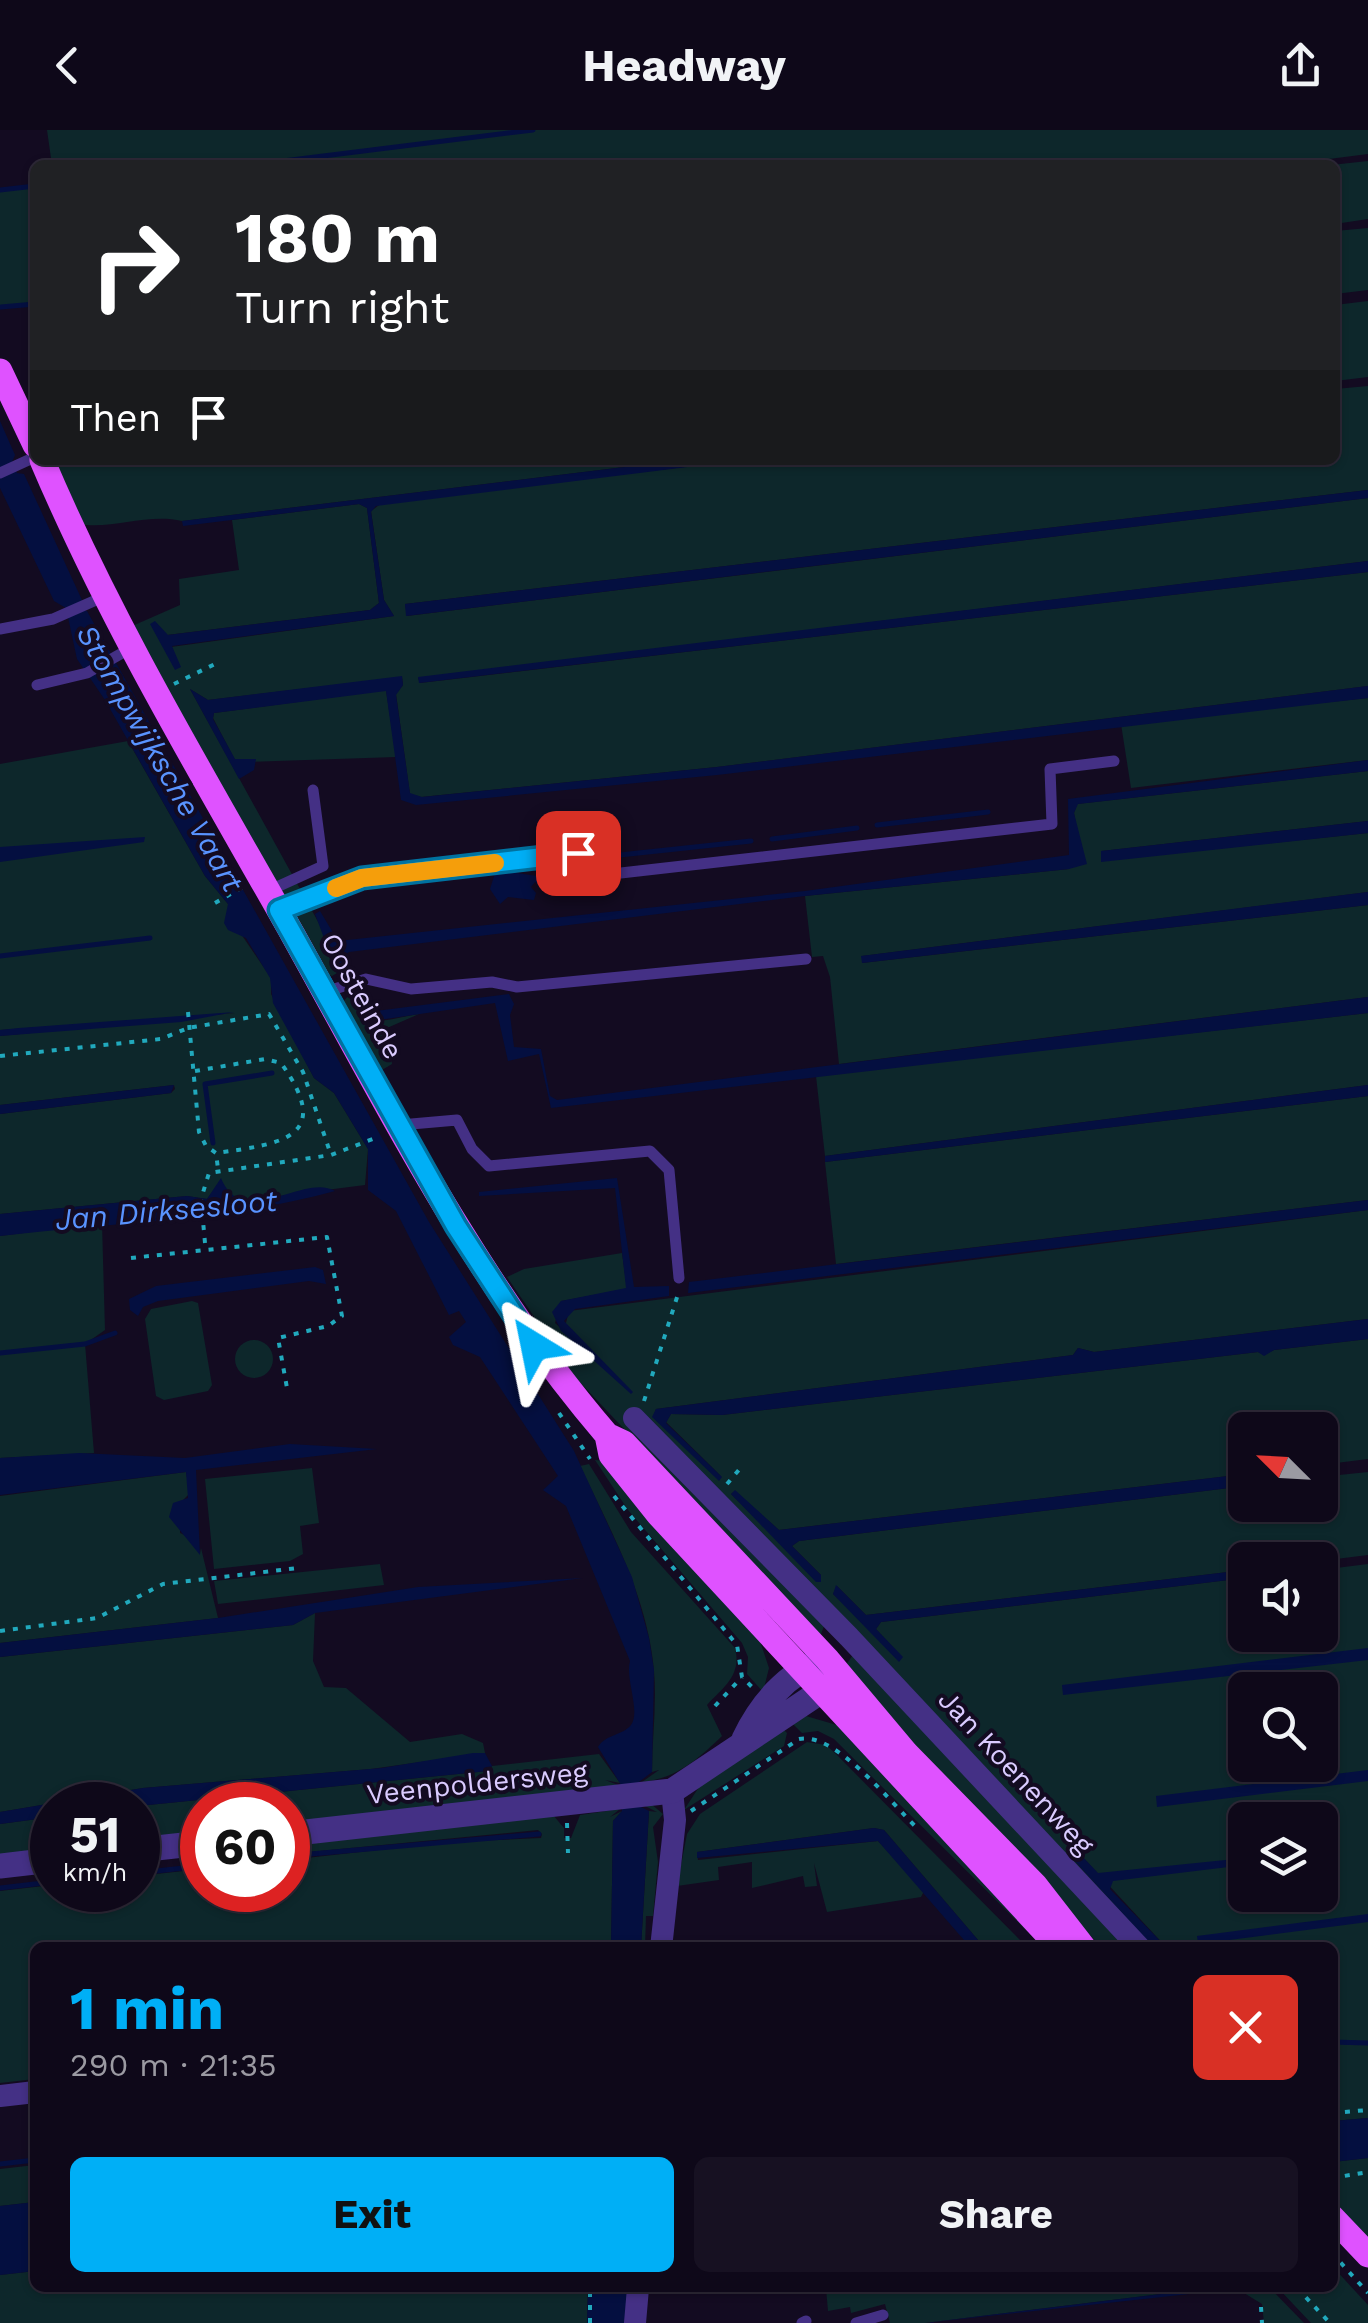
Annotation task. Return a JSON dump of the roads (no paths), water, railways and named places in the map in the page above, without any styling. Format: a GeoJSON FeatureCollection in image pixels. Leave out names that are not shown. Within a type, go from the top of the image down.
{"type":"FeatureCollection","features":[{"type":"Feature","properties":{"kind":"main road","name":"Oosteinde"},"geometry":{"type":"LineString","coordinates":[[0,370],[30,448]]}},
{"type":"Feature","properties":{"kind":"main road","name":"Oosteinde"},"geometry":{"type":"LineString","coordinates":[[37,465],[92,602],[124,652],[157,693],[265,895],[325,992],[392,1129],[499,1296],[607,1435],[611,1455],[658,1514],[820,1692]]}},
{"type":"Feature","properties":{"kind":"main road","name":"Oosteinde"},"geometry":{"type":"LineString","coordinates":[[607,1435],[624,1443],[826,1659]]}},
{"type":"Feature","properties":{"kind":"main road"},"geometry":{"type":"LineString","coordinates":[[826,1659],[906,1753],[1035,1884],[1079,1942]]}},
{"type":"Feature","properties":{"kind":"main road"},"geometry":{"type":"LineString","coordinates":[[820,1692],[1054,1942]]}},
{"type":"Feature","properties":{"kind":"main road"},"geometry":{"type":"LineString","coordinates":[[1338,2223],[1368,2255]]}},
{"type":"Feature","properties":{"kind":"street"},"geometry":{"type":"LineString","coordinates":[[639,1410],[714,1499],[849,1636],[826,1659],[798,1670],[767,1703],[744,1739]]}},
{"type":"Feature","properties":{"kind":"street","name":"Jan Koenenweg"},"geometry":{"type":"LineString","coordinates":[[849,1636],[1134,1942]]}},
{"type":"Feature","properties":{"kind":"street"},"geometry":{"type":"LineString","coordinates":[[662,1942],[675,1820],[672,1790],[744,1739],[767,1731],[820,1692],[826,1659]]}},
{"type":"Feature","properties":{"kind":"street","name":"Veenpoldersweg"},"geometry":{"type":"LineString","coordinates":[[310,1832],[672,1790]]}},
{"type":"Feature","properties":{"kind":"street"},"geometry":{"type":"LineString","coordinates":[[0,1866],[30,1863]]}},
{"type":"Feature","properties":{"kind":"street"},"geometry":{"type":"LineString","coordinates":[[0,2096],[30,2093]]}},
{"type":"Feature","properties":{"kind":"street"},"geometry":{"type":"LineString","coordinates":[[635,2323],[638,2292]]}},
{"type":"Feature","properties":{"kind":"lane"},"geometry":{"type":"LineString","coordinates":[[0,473],[30,458]]}},
{"type":"Feature","properties":{"kind":"lane"},"geometry":{"type":"LineString","coordinates":[[0,629],[67,614],[92,602]]}},
{"type":"Feature","properties":{"kind":"lane"},"geometry":{"type":"LineString","coordinates":[[37,685],[87,673],[124,652]]}},
{"type":"Feature","properties":{"kind":"lane"},"geometry":{"type":"LineString","coordinates":[[265,895],[362,878],[578,853],[612,874],[1052,824],[1050,769],[1114,760]]}},
{"type":"Feature","properties":{"kind":"lane"},"geometry":{"type":"LineString","coordinates":[[265,895],[322,866],[312,790]]}},
{"type":"Feature","properties":{"kind":"lane"},"geometry":{"type":"LineString","coordinates":[[325,992],[349,981],[366,980],[411,989],[492,982],[517,987],[806,959]]}},
{"type":"Feature","properties":{"kind":"lane"},"geometry":{"type":"LineString","coordinates":[[392,1129],[458,1120],[472,1148],[489,1166],[650,1151],[669,1170],[679,1278]]}},
{"type":"Feature","properties":{"kind":"lane"},"geometry":{"type":"LineString","coordinates":[[856,2323],[882,2314]]}},
{"type":"Feature","properties":{"kind":"water","name":"Stompwijksche Vaart"},"geometry":{"type":"Polygon","coordinates":[[[0,421],[15,455],[12,462],[17,473],[24,474],[82,600],[83,611],[87,611],[429,1222],[574,1451],[632,1577],[654,1670],[652,1772],[639,1782],[641,1807],[649,1811],[641,1942],[611,1942],[613,1821],[622,1811],[621,1785],[598,1747],[627,1729],[634,1719],[630,1661],[566,1506],[543,1490],[558,1476],[480,1357],[453,1345],[449,1337],[466,1322],[459,1311],[449,1315],[396,1211],[368,1190],[368,1149],[334,1093],[314,1078],[273,1003],[270,978],[246,938],[228,930],[224,923],[228,904],[205,876],[105,700],[77,659],[66,608],[54,601],[0,488],[0,421]]]}},
{"type":"Feature","properties":{"kind":"water"},"geometry":{"type":"Polygon","coordinates":[[[641,465],[703,465],[376,506],[371,512],[384,600],[394,616],[172,646],[181,667],[175,670],[150,624],[155,621],[168,635],[370,610],[379,603],[367,508],[359,504],[183,526],[182,521],[641,465]]]}},
{"type":"Feature","properties":{"kind":"water"},"geometry":{"type":"Polygon","coordinates":[[[1368,490],[1368,498],[406,616],[405,604],[1368,490]]]}},
{"type":"Feature","properties":{"kind":"water"},"geometry":{"type":"Polygon","coordinates":[[[1368,561],[1368,572],[419,683],[418,677],[1368,561]]]}},
{"type":"Feature","properties":{"kind":"water"},"geometry":{"type":"Polygon","coordinates":[[[402,676],[403,685],[396,695],[410,793],[422,797],[717,767],[1368,686],[1368,698],[717,775],[416,805],[401,800],[386,691],[214,713],[213,719],[235,759],[256,759],[254,770],[239,779],[190,689],[208,700],[402,676]]]}},
{"type":"Feature","properties":{"kind":"water"},"geometry":{"type":"Polygon","coordinates":[[[1368,760],[1368,771],[1078,804],[1074,813],[1087,864],[1069,869],[805,896],[349,952],[342,957],[343,969],[337,973],[315,914],[320,911],[338,941],[805,891],[1069,855],[1068,799],[1368,760]]]}},
{"type":"Feature","properties":{"kind":"water"},"geometry":{"type":"Polygon","coordinates":[[[1368,821],[1368,833],[1101,862],[1101,851],[1368,821]]]}},
{"type":"Feature","properties":{"kind":"water"},"geometry":{"type":"Polygon","coordinates":[[[145,837],[144,842],[0,862],[0,847],[145,837]]]}},
{"type":"Feature","properties":{"kind":"water"},"geometry":{"type":"Polygon","coordinates":[[[496,870],[551,878],[563,885],[565,895],[552,895],[535,882],[531,887],[536,893],[534,900],[508,897],[500,904],[490,889],[496,870]]]}},
{"type":"Feature","properties":{"kind":"water"},"geometry":{"type":"Polygon","coordinates":[[[1368,892],[1368,905],[862,963],[861,956],[1368,892]]]}},
{"type":"Feature","properties":{"kind":"water"},"geometry":{"type":"Polygon","coordinates":[[[354,992],[368,1012],[509,994],[514,1004],[510,1015],[514,1047],[541,1049],[550,1096],[557,1100],[1368,997],[1368,1013],[551,1108],[539,1054],[508,1061],[495,1003],[372,1021],[362,1016],[350,994],[354,992]]]}},
{"type":"Feature","properties":{"kind":"water"},"geometry":{"type":"Polygon","coordinates":[[[234,1012],[181,1022],[0,1036],[0,1030],[19,1028],[234,1012]]]}},
{"type":"Feature","properties":{"kind":"water"},"geometry":{"type":"Polygon","coordinates":[[[174,1085],[171,1093],[0,1114],[0,1105],[174,1085]]]}},
{"type":"Feature","properties":{"kind":"water"},"geometry":{"type":"Polygon","coordinates":[[[1368,1085],[1368,1096],[825,1162],[825,1156],[1368,1085]]]}},
{"type":"Feature","properties":{"kind":"water","name":"Jan Dirksesloot"},"geometry":{"type":"Polygon","coordinates":[[[221,1178],[231,1193],[244,1200],[259,1201],[322,1187],[335,1191],[211,1215],[0,1236],[0,1214],[187,1196],[207,1199],[221,1178]]]}},
{"type":"Feature","properties":{"kind":"water"},"geometry":{"type":"Polygon","coordinates":[[[617,1178],[634,1287],[669,1286],[669,1296],[575,1309],[564,1321],[631,1394],[561,1331],[552,1312],[561,1301],[626,1288],[615,1188],[479,1196],[479,1192],[617,1178]]]}},
{"type":"Feature","properties":{"kind":"water"},"geometry":{"type":"Polygon","coordinates":[[[1368,1200],[1368,1210],[688,1293],[689,1282],[1368,1200]]]}},
{"type":"Feature","properties":{"kind":"water"},"geometry":{"type":"Polygon","coordinates":[[[315,1267],[323,1270],[326,1284],[309,1281],[158,1301],[143,1307],[138,1316],[130,1310],[129,1299],[156,1286],[315,1267]]]}},
{"type":"Feature","properties":{"kind":"water"},"geometry":{"type":"Polygon","coordinates":[[[1368,1319],[1368,1339],[1274,1350],[1264,1356],[1258,1352],[722,1415],[671,1414],[666,1423],[722,1477],[719,1481],[652,1417],[656,1409],[1073,1355],[1078,1348],[1094,1352],[1368,1319]]]}},
{"type":"Feature","properties":{"kind":"water"},"geometry":{"type":"Polygon","coordinates":[[[290,1444],[377,1449],[196,1470],[200,1555],[169,1517],[173,1503],[188,1498],[186,1472],[0,1495],[0,1458],[79,1453],[185,1458],[290,1444]]]}},
{"type":"Feature","properties":{"kind":"water"},"geometry":{"type":"Polygon","coordinates":[[[1228,1476],[1228,1488],[799,1541],[792,1546],[821,1575],[821,1582],[816,1582],[731,1494],[735,1490],[779,1530],[1228,1476]]]}},
{"type":"Feature","properties":{"kind":"water"},"geometry":{"type":"Polygon","coordinates":[[[1228,1572],[1228,1580],[881,1622],[876,1629],[903,1657],[899,1662],[833,1594],[836,1585],[866,1615],[1228,1572]]]}},
{"type":"Feature","properties":{"kind":"water"},"geometry":{"type":"Polygon","coordinates":[[[583,1578],[315,1613],[293,1625],[0,1657],[0,1643],[218,1618],[418,1587],[583,1578]]]}},
{"type":"Feature","properties":{"kind":"water"},"geometry":{"type":"Polygon","coordinates":[[[1368,1648],[1368,1660],[1263,1672],[1228,1672],[1228,1676],[1063,1695],[1062,1685],[1368,1648]]]}},
{"type":"Feature","properties":{"kind":"water"},"geometry":{"type":"Polygon","coordinates":[[[473,1753],[485,1753],[492,1766],[488,1771],[310,1789],[310,1782],[215,1782],[382,1768],[473,1753]]]}},
{"type":"Feature","properties":{"kind":"water"},"geometry":{"type":"Polygon","coordinates":[[[1368,1770],[1368,1781],[1157,1807],[1156,1796],[1270,1782],[1338,1782],[1338,1774],[1368,1770]]]}},
{"type":"Feature","properties":{"kind":"water"},"geometry":{"type":"Polygon","coordinates":[[[180,1785],[180,1802],[160,1804],[160,1787],[180,1785]]]}},
{"type":"Feature","properties":{"kind":"water"},"geometry":{"type":"Polygon","coordinates":[[[30,1807],[30,1820],[0,1824],[0,1812],[30,1807]]]}},
{"type":"Feature","properties":{"kind":"water"},"geometry":{"type":"Polygon","coordinates":[[[874,1828],[884,1830],[980,1942],[966,1942],[878,1841],[697,1858],[697,1852],[874,1828]]]}},
{"type":"Feature","properties":{"kind":"water"},"geometry":{"type":"Polygon","coordinates":[[[1078,1852],[1098,1873],[1228,1860],[1228,1867],[1113,1881],[1110,1889],[1161,1942],[1149,1942],[1072,1858],[1078,1852]]]}},
{"type":"Feature","properties":{"kind":"water"},"geometry":{"type":"Polygon","coordinates":[[[1368,1914],[1368,1922],[1213,1942],[1198,1942],[1197,1936],[1368,1914]]]}},
{"type":"Feature","properties":{"kind":"water"},"geometry":{"type":"Polygon","coordinates":[[[1368,2118],[1368,2158],[1338,2161],[1338,2121],[1368,2118]]]}},
{"type":"Feature","properties":{"kind":"water"},"geometry":{"type":"Polygon","coordinates":[[[30,2203],[30,2272],[0,2275],[0,2206],[30,2203]]]}},
{"type":"Feature","properties":{"kind":"water"},"geometry":{"type":"Polygon","coordinates":[[[588,2292],[628,2292],[625,2323],[587,2323],[588,2292]]]}},
{"type":"Feature","properties":{"kind":"water"},"geometry":{"type":"Polygon","coordinates":[[[1177,2292],[1208,2292],[925,2323],[1177,2292]]]}},
{"type":"Feature","properties":{"kind":"waterway"},"geometry":{"type":"LineString","coordinates":[[291,160],[533,130]]}},
{"type":"Feature","properties":{"kind":"waterway"},"geometry":{"type":"LineString","coordinates":[[0,190],[30,187]]}},
{"type":"Feature","properties":{"kind":"waterway"},"geometry":{"type":"LineString","coordinates":[[1,307],[30,304]]}},
{"type":"Feature","properties":{"kind":"waterway"},"geometry":{"type":"LineString","coordinates":[[877,825],[988,812]]}},
{"type":"Feature","properties":{"kind":"waterway"},"geometry":{"type":"LineString","coordinates":[[772,839],[857,828]]}},
{"type":"Feature","properties":{"kind":"waterway"},"geometry":{"type":"LineString","coordinates":[[601,857],[751,841]]}},
{"type":"Feature","properties":{"kind":"waterway"},"geometry":{"type":"LineString","coordinates":[[0,956],[150,938]]}},
{"type":"Feature","properties":{"kind":"waterway"},"geometry":{"type":"LineString","coordinates":[[213,1143],[205,1084],[272,1073]]}},
{"type":"Feature","properties":{"kind":"waterway"},"geometry":{"type":"LineString","coordinates":[[0,1353],[85,1344],[115,1333]]}},
{"type":"Feature","properties":{"kind":"waterway"},"geometry":{"type":"LineString","coordinates":[[310,1854],[539,1834]]}},
{"type":"Feature","properties":{"kind":"waterway"},"geometry":{"type":"LineString","coordinates":[[160,1871],[180,1868]]}},
{"type":"Feature","properties":{"kind":"waterway"},"geometry":{"type":"LineString","coordinates":[[0,1888],[30,1885]]}},
{"type":"Feature","properties":{"kind":"waterway"},"geometry":{"type":"LineString","coordinates":[[1338,2042],[1368,2043]]}},
{"type":"Feature","properties":{"kind":"waterway"},"geometry":{"type":"LineString","coordinates":[[0,2164],[30,2161]]}}]}
